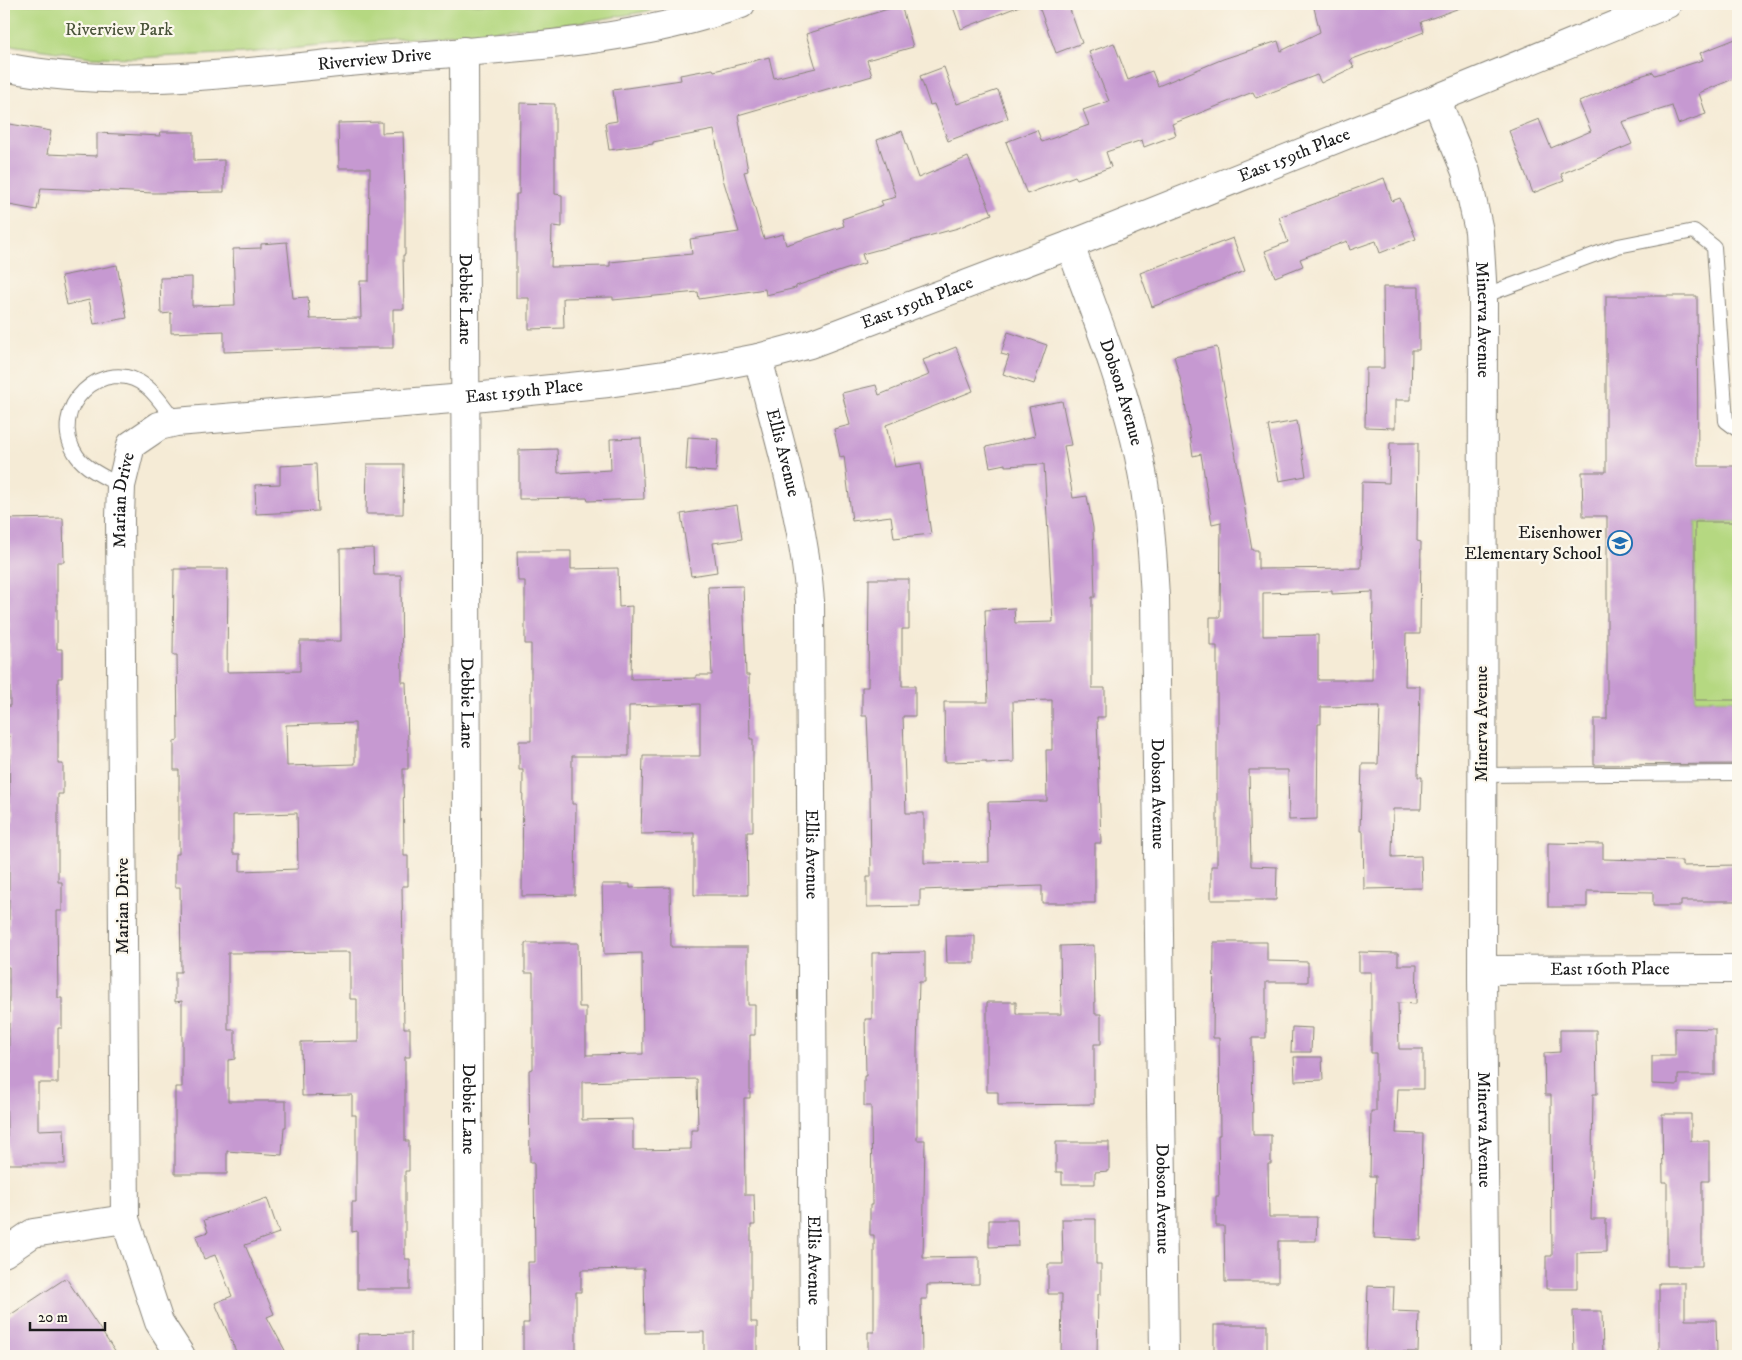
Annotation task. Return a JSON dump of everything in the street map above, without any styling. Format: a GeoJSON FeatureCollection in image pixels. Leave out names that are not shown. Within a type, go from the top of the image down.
{"type":"FeatureCollection","features":[{"type":"Feature","properties":{"kind":"street","name":"Riverview Drive"},"geometry":{"type":"LineString","coordinates":[[4,67],[98,80],[192,76],[618,36],[704,17],[741,4]]}},
{"type":"Feature","properties":{"kind":"street","name":"East 159th Place"},"geometry":{"type":"LineString","coordinates":[[130,445],[159,426],[176,422],[464,398],[608,383],[686,372],[758,358],[810,344],[865,325],[1436,99],[1666,4]]}},
{"type":"Feature","properties":{"kind":"street","name":"Debbie Lane"},"geometry":{"type":"LineString","coordinates":[[464,51],[468,1356]]}},
{"type":"Feature","properties":{"kind":"street","name":"Minerva Avenue"},"geometry":{"type":"LineString","coordinates":[[1436,99],[1466,172],[1479,231],[1483,296],[1482,970],[1486,1356]]}},
{"type":"Feature","properties":{"kind":"street","name":"Dobson Avenue"},"geometry":{"type":"LineString","coordinates":[[1070,244],[1121,387],[1136,440],[1152,539],[1155,597],[1164,1356]]}},
{"type":"Feature","properties":{"kind":"street","name":"Ellis Avenue"},"geometry":{"type":"LineString","coordinates":[[758,358],[799,519],[807,562],[810,601],[814,1356]]}},
{"type":"Feature","properties":{"kind":"street","name":"Marian Drive"},"geometry":{"type":"LineString","coordinates":[[130,445],[121,486],[125,1219],[159,1322],[181,1356]]}},
{"type":"Feature","properties":{"kind":"street","name":"East 160th Place"},"geometry":{"type":"LineString","coordinates":[[1482,970],[1738,969]]}},
{"type":"Feature","properties":{"kind":"street"},"geometry":{"type":"LineString","coordinates":[[4,1253],[33,1233],[125,1219]]}},
{"type":"Feature","properties":{"kind":"lane"},"geometry":{"type":"LineString","coordinates":[[1483,296],[1618,246],[1694,231],[1714,247],[1726,421],[1738,430]]}},
{"type":"Feature","properties":{"kind":"lane"},"geometry":{"type":"LineString","coordinates":[[121,486],[89,468],[77,456],[69,438],[68,420],[73,403],[83,389],[97,381],[114,377],[131,378],[147,386],[176,422]]}},
{"type":"Feature","properties":{"kind":"lane"},"geometry":{"type":"LineString","coordinates":[[1482,775],[1738,773]]}},
{"type":"Feature","properties":{"kind":"green space","name":"Riverview Park"},"geometry":{"type":"Polygon","coordinates":[[[4,4],[671,4],[643,12],[579,23],[244,53],[137,58],[90,57],[4,44],[4,4]]]}},
{"type":"Feature","properties":{"kind":"green space"},"geometry":{"type":"Polygon","coordinates":[[[1695,522],[1738,522],[1738,700],[1695,700],[1695,522]]]}},
{"type":"Feature","properties":{"kind":"building"},"geometry":{"type":"Polygon","coordinates":[[[952,4],[1022,4],[1022,5],[961,29],[952,4]]]}},
{"type":"Feature","properties":{"kind":"building"},"geometry":{"type":"Polygon","coordinates":[[[1038,4],[1068,4],[1082,43],[1056,53],[1038,4]]]}},
{"type":"Feature","properties":{"kind":"building"},"geometry":{"type":"Polygon","coordinates":[[[1313,4],[1464,4],[1465,6],[1421,22],[1424,32],[1350,60],[1354,67],[1321,83],[1317,75],[1256,98],[1253,92],[1172,124],[1176,135],[1144,147],[1142,140],[1106,152],[1111,167],[1077,179],[1075,176],[1027,194],[1006,142],[1037,130],[1042,142],[1089,125],[1083,110],[1109,101],[1089,52],[1114,43],[1128,80],[1152,71],[1158,86],[1223,59],[1278,41],[1281,51],[1320,32],[1313,4]]]}},
{"type":"Feature","properties":{"kind":"building"},"geometry":{"type":"Polygon","coordinates":[[[901,5],[913,47],[867,60],[872,76],[738,115],[748,171],[744,172],[764,239],[783,234],[786,245],[844,226],[842,219],[883,205],[881,201],[896,197],[877,140],[902,131],[918,178],[968,157],[992,214],[958,228],[862,254],[865,263],[796,286],[796,288],[766,295],[765,289],[699,299],[698,292],[613,300],[613,297],[563,298],[564,328],[529,329],[529,298],[516,298],[516,194],[519,194],[520,103],[555,104],[555,194],[562,195],[562,227],[552,226],[551,267],[610,266],[610,262],[692,254],[690,239],[739,232],[723,179],[714,130],[653,142],[653,144],[609,150],[605,123],[617,121],[613,90],[681,80],[680,75],[713,69],[714,71],[769,57],[774,78],[816,68],[806,34],[901,5]]]}},
{"type":"Feature","properties":{"kind":"building"},"geometry":{"type":"Polygon","coordinates":[[[1738,38],[1738,77],[1699,93],[1706,114],[1678,124],[1672,106],[1622,122],[1632,144],[1561,174],[1564,181],[1533,193],[1509,131],[1539,119],[1551,148],[1591,131],[1579,102],[1631,79],[1653,72],[1655,75],[1703,60],[1700,53],[1738,38]]]}},
{"type":"Feature","properties":{"kind":"building"},"geometry":{"type":"Polygon","coordinates":[[[944,67],[957,104],[998,90],[1008,118],[948,141],[934,104],[930,105],[920,76],[944,67]]]}},
{"type":"Feature","properties":{"kind":"building"},"geometry":{"type":"Polygon","coordinates":[[[382,122],[382,133],[403,132],[405,196],[404,309],[393,309],[393,348],[224,352],[224,331],[171,333],[171,313],[161,314],[160,278],[192,277],[192,306],[235,305],[233,249],[261,248],[261,244],[287,242],[293,298],[308,297],[310,319],[361,318],[360,281],[369,281],[370,168],[339,168],[338,123],[382,122]]]}},
{"type":"Feature","properties":{"kind":"building"},"geometry":{"type":"Polygon","coordinates":[[[4,123],[51,131],[47,154],[97,156],[97,133],[161,136],[160,132],[194,132],[194,161],[224,160],[224,192],[154,193],[41,188],[37,210],[4,204],[4,123]]]}},
{"type":"Feature","properties":{"kind":"building"},"geometry":{"type":"Polygon","coordinates":[[[1384,178],[1392,201],[1400,198],[1416,239],[1380,253],[1376,241],[1350,250],[1347,241],[1300,259],[1303,266],[1275,277],[1265,251],[1288,242],[1279,217],[1384,178]]]}},
{"type":"Feature","properties":{"kind":"building"},"geometry":{"type":"Polygon","coordinates":[[[1233,238],[1245,271],[1152,307],[1140,273],[1233,238]]]}},
{"type":"Feature","properties":{"kind":"building"},"geometry":{"type":"Polygon","coordinates":[[[117,265],[127,318],[94,324],[89,300],[67,305],[61,276],[117,265]]]}},
{"type":"Feature","properties":{"kind":"building"},"geometry":{"type":"Polygon","coordinates":[[[1383,287],[1419,287],[1419,350],[1412,350],[1411,400],[1395,400],[1395,428],[1365,427],[1366,368],[1384,368],[1383,287]]]}},
{"type":"Feature","properties":{"kind":"building"},"geometry":{"type":"Polygon","coordinates":[[[1606,296],[1697,296],[1698,466],[1738,466],[1738,522],[1695,522],[1695,700],[1738,700],[1738,764],[1594,765],[1594,719],[1607,719],[1607,516],[1583,516],[1582,472],[1606,472],[1606,296]]]}},
{"type":"Feature","properties":{"kind":"building"},"geometry":{"type":"Polygon","coordinates":[[[1008,332],[1047,345],[1034,384],[1003,374],[1009,356],[1001,354],[1008,332]]]}},
{"type":"Feature","properties":{"kind":"building"},"geometry":{"type":"Polygon","coordinates":[[[956,347],[973,391],[886,425],[895,467],[921,463],[931,534],[894,538],[891,516],[852,521],[844,456],[840,457],[834,429],[850,425],[842,393],[876,385],[879,395],[929,375],[923,360],[956,347]]]}},
{"type":"Feature","properties":{"kind":"building"},"geometry":{"type":"Polygon","coordinates":[[[1217,347],[1252,550],[1258,550],[1258,569],[1361,568],[1362,482],[1389,483],[1390,443],[1418,443],[1417,541],[1421,542],[1420,634],[1406,634],[1405,686],[1420,686],[1418,777],[1422,777],[1421,809],[1393,809],[1392,857],[1421,856],[1422,888],[1364,889],[1363,831],[1360,831],[1362,764],[1378,764],[1380,706],[1321,707],[1321,724],[1318,724],[1317,819],[1289,820],[1288,770],[1249,770],[1251,866],[1277,867],[1276,900],[1211,900],[1211,866],[1217,866],[1217,646],[1210,646],[1210,617],[1220,617],[1221,522],[1212,524],[1201,454],[1193,456],[1183,389],[1174,356],[1217,347]],[[1332,591],[1263,593],[1263,636],[1318,635],[1318,680],[1372,680],[1373,592],[1332,594],[1332,591]]]}},
{"type":"Feature","properties":{"kind":"building"},"geometry":{"type":"Polygon","coordinates":[[[1062,401],[1071,445],[1064,446],[1073,498],[1087,496],[1093,528],[1095,597],[1092,597],[1092,688],[1105,688],[1105,717],[1097,717],[1101,843],[1095,843],[1095,903],[1042,903],[1042,886],[920,890],[920,906],[867,907],[867,877],[871,877],[870,789],[867,716],[862,716],[862,687],[868,687],[869,579],[909,579],[909,629],[902,629],[902,686],[915,686],[915,716],[903,716],[906,813],[924,813],[924,863],[989,862],[988,802],[1047,801],[1046,750],[1052,750],[1052,700],[1013,701],[1014,762],[986,763],[986,761],[945,762],[944,702],[988,702],[985,610],[1014,608],[1015,623],[1053,622],[1044,464],[1005,466],[1005,464],[990,467],[986,447],[1035,436],[1029,407],[1062,401]]]}},
{"type":"Feature","properties":{"kind":"building"},"geometry":{"type":"Polygon","coordinates":[[[1297,421],[1306,476],[1279,481],[1268,426],[1297,421]]]}},
{"type":"Feature","properties":{"kind":"building"},"geometry":{"type":"Polygon","coordinates":[[[688,437],[718,439],[716,472],[686,470],[688,437]]]}},
{"type":"Feature","properties":{"kind":"building"},"geometry":{"type":"Polygon","coordinates":[[[641,438],[644,499],[588,501],[587,498],[519,499],[519,450],[557,449],[558,473],[611,470],[610,439],[641,438]]]}},
{"type":"Feature","properties":{"kind":"building"},"geometry":{"type":"Polygon","coordinates":[[[316,464],[318,511],[256,514],[255,485],[280,484],[280,466],[316,464]]]}},
{"type":"Feature","properties":{"kind":"building"},"geometry":{"type":"Polygon","coordinates":[[[367,464],[404,464],[403,514],[366,514],[367,464]]]}},
{"type":"Feature","properties":{"kind":"building"},"geometry":{"type":"Polygon","coordinates":[[[737,505],[742,539],[713,543],[717,572],[691,576],[681,514],[737,505]]]}},
{"type":"Feature","properties":{"kind":"building"},"geometry":{"type":"Polygon","coordinates":[[[63,518],[64,562],[57,562],[57,649],[62,649],[62,678],[58,678],[58,764],[63,764],[63,794],[58,794],[58,882],[62,882],[62,911],[57,911],[58,998],[62,998],[62,1028],[58,1028],[58,1083],[38,1083],[38,1130],[64,1129],[65,1164],[8,1164],[5,1054],[9,1054],[9,967],[5,967],[5,938],[9,938],[9,853],[5,853],[5,823],[10,823],[9,736],[5,736],[5,707],[10,706],[9,622],[5,622],[4,519],[63,518]]]}},
{"type":"Feature","properties":{"kind":"building"},"geometry":{"type":"Polygon","coordinates":[[[373,548],[374,575],[401,575],[402,682],[406,682],[408,740],[408,769],[403,769],[404,856],[408,856],[408,886],[402,886],[404,1028],[410,1028],[410,1057],[405,1057],[405,1141],[409,1141],[409,1171],[405,1171],[405,1259],[410,1259],[410,1289],[357,1289],[357,1231],[352,1232],[352,1202],[356,1202],[356,1115],[352,1115],[352,1095],[302,1096],[301,1042],[357,1041],[357,999],[350,999],[350,952],[228,953],[228,1030],[235,1030],[235,1059],[228,1060],[228,1101],[286,1101],[286,1127],[284,1127],[282,1155],[227,1151],[227,1174],[175,1174],[175,1087],[182,1087],[182,1001],[175,1002],[175,972],[181,972],[180,887],[175,887],[175,854],[179,854],[179,770],[174,770],[174,741],[178,740],[177,655],[173,655],[174,569],[228,569],[227,672],[300,671],[300,641],[341,641],[340,549],[373,548]],[[355,723],[286,725],[287,766],[355,764],[355,723]],[[297,813],[233,815],[233,854],[240,854],[240,871],[298,869],[297,813]]]}},
{"type":"Feature","properties":{"kind":"building"},"geometry":{"type":"Polygon","coordinates":[[[517,551],[571,551],[571,569],[618,568],[619,607],[632,606],[631,679],[696,678],[696,675],[712,675],[708,587],[743,586],[746,675],[749,675],[750,739],[753,739],[753,832],[747,832],[748,895],[694,895],[694,833],[641,834],[643,756],[700,756],[700,704],[629,706],[629,756],[572,756],[572,804],[576,804],[575,895],[522,896],[523,770],[519,770],[519,741],[531,741],[531,644],[525,644],[525,581],[518,581],[517,551]]]}},
{"type":"Feature","properties":{"kind":"building"},"geometry":{"type":"Polygon","coordinates":[[[1548,843],[1603,844],[1603,859],[1682,861],[1682,866],[1738,865],[1738,901],[1681,901],[1681,906],[1653,906],[1653,892],[1587,891],[1587,907],[1548,907],[1548,843]]]}},
{"type":"Feature","properties":{"kind":"building"},"geometry":{"type":"Polygon","coordinates":[[[602,884],[630,884],[630,888],[670,887],[671,947],[748,947],[748,1005],[755,1005],[755,1035],[750,1035],[750,1098],[744,1098],[745,1195],[754,1195],[755,1225],[751,1225],[751,1322],[757,1322],[757,1352],[704,1352],[704,1332],[645,1333],[644,1269],[581,1270],[581,1292],[576,1292],[576,1352],[523,1352],[523,1323],[529,1323],[528,1262],[535,1262],[534,1162],[530,1162],[529,1070],[533,1069],[533,973],[525,973],[525,943],[578,943],[579,1007],[586,1007],[586,1055],[643,1054],[642,953],[604,954],[602,884]],[[697,1079],[582,1082],[582,1120],[633,1119],[633,1150],[691,1149],[691,1130],[698,1130],[697,1079]]]}},
{"type":"Feature","properties":{"kind":"building"},"geometry":{"type":"Polygon","coordinates":[[[946,936],[975,936],[975,963],[947,963],[946,936]]]}},
{"type":"Feature","properties":{"kind":"building"},"geometry":{"type":"Polygon","coordinates":[[[1214,942],[1267,942],[1267,961],[1308,962],[1308,982],[1266,982],[1266,1038],[1252,1038],[1253,1135],[1271,1135],[1271,1164],[1268,1164],[1269,1217],[1317,1217],[1316,1241],[1278,1241],[1278,1282],[1225,1282],[1224,1226],[1216,1226],[1216,1196],[1219,1196],[1218,1135],[1220,1135],[1219,1038],[1213,1038],[1214,942]]]}},
{"type":"Feature","properties":{"kind":"building"},"geometry":{"type":"Polygon","coordinates":[[[1094,945],[1095,1014],[1101,1014],[1101,1044],[1094,1044],[1094,1104],[998,1105],[998,1092],[987,1092],[987,1002],[1016,1002],[1016,1014],[1061,1014],[1060,946],[1094,945]]]}},
{"type":"Feature","properties":{"kind":"building"},"geometry":{"type":"Polygon","coordinates":[[[925,952],[925,982],[919,982],[917,1048],[917,1140],[925,1140],[923,1258],[979,1257],[979,1284],[927,1285],[927,1299],[921,1299],[922,1356],[868,1356],[868,1332],[874,1332],[874,1235],[870,1235],[870,1205],[872,1205],[871,1106],[864,1106],[864,1076],[866,1076],[865,1019],[872,1019],[872,953],[925,952]]]}},
{"type":"Feature","properties":{"kind":"building"},"geometry":{"type":"Polygon","coordinates":[[[1359,952],[1398,953],[1398,965],[1417,965],[1416,1004],[1398,1003],[1399,1049],[1423,1049],[1423,1089],[1398,1089],[1396,1133],[1423,1134],[1421,1240],[1374,1238],[1376,1176],[1370,1176],[1371,1111],[1376,1111],[1376,1053],[1371,1053],[1371,972],[1359,972],[1359,952]]]}},
{"type":"Feature","properties":{"kind":"building"},"geometry":{"type":"Polygon","coordinates":[[[1292,1027],[1312,1028],[1311,1052],[1291,1052],[1292,1027]]]}},
{"type":"Feature","properties":{"kind":"building"},"geometry":{"type":"Polygon","coordinates":[[[1675,1028],[1715,1029],[1715,1075],[1678,1075],[1678,1085],[1652,1084],[1652,1056],[1675,1056],[1675,1028]]]}},
{"type":"Feature","properties":{"kind":"building"},"geometry":{"type":"Polygon","coordinates":[[[1560,1030],[1596,1030],[1597,1094],[1593,1094],[1591,1219],[1606,1219],[1606,1252],[1577,1253],[1577,1289],[1546,1289],[1546,1256],[1552,1256],[1551,1095],[1545,1095],[1544,1053],[1560,1052],[1560,1030]]]}},
{"type":"Feature","properties":{"kind":"building"},"geometry":{"type":"Polygon","coordinates":[[[1294,1057],[1322,1057],[1323,1080],[1295,1081],[1294,1057]]]}},
{"type":"Feature","properties":{"kind":"building"},"geometry":{"type":"Polygon","coordinates":[[[1662,1114],[1691,1114],[1691,1141],[1709,1141],[1709,1181],[1702,1181],[1702,1266],[1667,1266],[1667,1182],[1663,1182],[1662,1114]]]}},
{"type":"Feature","properties":{"kind":"building"},"geometry":{"type":"Polygon","coordinates":[[[1056,1142],[1109,1142],[1109,1171],[1095,1172],[1095,1184],[1062,1184],[1062,1172],[1056,1172],[1056,1142]]]}},
{"type":"Feature","properties":{"kind":"building"},"geometry":{"type":"Polygon","coordinates":[[[267,1198],[279,1233],[245,1245],[274,1314],[267,1317],[288,1356],[238,1356],[215,1303],[232,1296],[215,1255],[204,1259],[196,1236],[208,1232],[204,1220],[267,1198]]]}},
{"type":"Feature","properties":{"kind":"building"},"geometry":{"type":"Polygon","coordinates":[[[1062,1219],[1096,1219],[1096,1264],[1101,1264],[1101,1294],[1098,1294],[1097,1356],[1061,1356],[1062,1294],[1048,1294],[1048,1264],[1063,1264],[1062,1219]]]}},
{"type":"Feature","properties":{"kind":"building"},"geometry":{"type":"Polygon","coordinates":[[[989,1220],[1017,1220],[1018,1246],[989,1247],[989,1220]]]}},
{"type":"Feature","properties":{"kind":"building"},"geometry":{"type":"Polygon","coordinates":[[[66,1278],[118,1356],[4,1356],[4,1319],[66,1278]]]}},
{"type":"Feature","properties":{"kind":"building"},"geometry":{"type":"Polygon","coordinates":[[[1659,1283],[1685,1283],[1685,1320],[1716,1320],[1717,1352],[1659,1352],[1659,1283]]]}},
{"type":"Feature","properties":{"kind":"building"},"geometry":{"type":"Polygon","coordinates":[[[1368,1286],[1394,1287],[1393,1311],[1419,1312],[1418,1352],[1366,1351],[1368,1286]]]}},
{"type":"Feature","properties":{"kind":"building"},"geometry":{"type":"Polygon","coordinates":[[[1573,1311],[1602,1311],[1603,1356],[1574,1356],[1573,1311]]]}},
{"type":"Feature","properties":{"kind":"building"},"geometry":{"type":"Polygon","coordinates":[[[1214,1325],[1267,1325],[1267,1354],[1214,1354],[1214,1325]]]}},
{"type":"Feature","properties":{"kind":"building"},"geometry":{"type":"Polygon","coordinates":[[[411,1333],[411,1356],[358,1356],[358,1334],[411,1333]]]}},
{"type":"Feature","properties":{"kind":"place","name":"Eisenhower Elementary School"},"geometry":{"type":"Point","coordinates":[1620,543]}}]}
